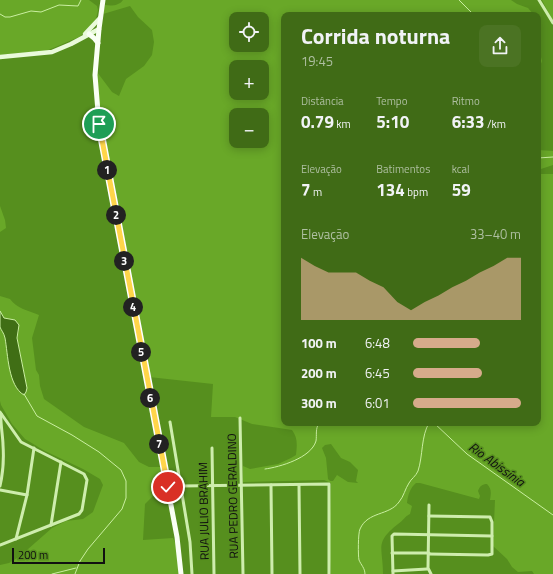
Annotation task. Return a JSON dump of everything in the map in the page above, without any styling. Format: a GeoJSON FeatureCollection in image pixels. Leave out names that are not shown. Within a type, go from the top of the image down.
{"type":"FeatureCollection","features":[{"type":"Feature","properties":{"kind":"main road"},"geometry":{"type":"LineString","coordinates":[[103,0],[95,75],[99,124],[173,516],[180,556],[181,574]]}},
{"type":"Feature","properties":{"kind":"main road"},"geometry":{"type":"LineString","coordinates":[[89,34],[98,44]]}},
{"type":"Feature","properties":{"kind":"street"},"geometry":{"type":"LineString","coordinates":[[539,0],[553,23]]}},
{"type":"Feature","properties":{"kind":"street"},"geometry":{"type":"LineString","coordinates":[[82,37],[101,18]]}},
{"type":"Feature","properties":{"kind":"street"},"geometry":{"type":"LineString","coordinates":[[0,57],[47,53],[63,48],[99,29]]}},
{"type":"Feature","properties":{"kind":"street"},"geometry":{"type":"LineString","coordinates":[[0,545],[80,512],[82,510],[87,480],[84,474],[21,442],[1,413]]}},
{"type":"Feature","properties":{"kind":"street"},"geometry":{"type":"LineString","coordinates":[[0,486],[2,458],[1,413]]}},
{"type":"Feature","properties":{"kind":"street","name":"RUA PEDRO GERALDINO"},"geometry":{"type":"LineString","coordinates":[[240,418],[243,574]]}},
{"type":"Feature","properties":{"kind":"street"},"geometry":{"type":"LineString","coordinates":[[170,422],[190,542],[192,574]]}},
{"type":"Feature","properties":{"kind":"street"},"geometry":{"type":"LineString","coordinates":[[2,429],[10,426]]}},
{"type":"Feature","properties":{"kind":"street"},"geometry":{"type":"LineString","coordinates":[[16,539],[27,495],[34,448]]}},
{"type":"Feature","properties":{"kind":"street","name":"RUA JULIO BRAHIM"},"geometry":{"type":"LineString","coordinates":[[212,448],[214,574]]}},
{"type":"Feature","properties":{"kind":"street"},"geometry":{"type":"LineString","coordinates":[[51,525],[61,462]]}},
{"type":"Feature","properties":{"kind":"street"},"geometry":{"type":"LineString","coordinates":[[181,486],[328,484],[329,574]]}},
{"type":"Feature","properties":{"kind":"street"},"geometry":{"type":"LineString","coordinates":[[271,485],[272,574]]}},
{"type":"Feature","properties":{"kind":"street"},"geometry":{"type":"LineString","coordinates":[[299,485],[300,574]]}},
{"type":"Feature","properties":{"kind":"street"},"geometry":{"type":"LineString","coordinates":[[0,490],[27,495]]}},
{"type":"Feature","properties":{"kind":"street"},"geometry":{"type":"LineString","coordinates":[[425,574],[428,569],[429,553],[429,505]]}},
{"type":"Feature","properties":{"kind":"street"},"geometry":{"type":"LineString","coordinates":[[392,553],[492,554],[492,522],[490,517],[429,516]]}},
{"type":"Feature","properties":{"kind":"street"},"geometry":{"type":"LineString","coordinates":[[428,569],[393,572],[393,535],[492,536]]}},
{"type":"Feature","properties":{"kind":"street"},"geometry":{"type":"LineString","coordinates":[[428,569],[431,574]]}},
{"type":"Feature","properties":{"kind":"shaded area"},"geometry":{"type":"Polygon","coordinates":[[[0,0],[89,0],[97,6],[98,10],[96,19],[79,37],[46,51],[0,55],[0,0]]]}},
{"type":"Feature","properties":{"kind":"shaded area"},"geometry":{"type":"Polygon","coordinates":[[[123,0],[511,0],[528,8],[531,12],[281,12],[281,426],[541,426],[541,174],[553,174],[553,574],[534,574],[532,571],[518,572],[493,546],[495,500],[490,500],[491,494],[487,484],[480,487],[478,491],[480,496],[479,499],[416,483],[411,489],[407,500],[407,503],[412,506],[410,514],[390,530],[383,541],[381,551],[383,574],[331,574],[329,544],[331,483],[324,480],[243,482],[243,466],[250,469],[278,464],[296,455],[297,445],[292,430],[252,424],[235,417],[211,417],[213,384],[149,377],[99,116],[97,72],[112,92],[119,96],[126,79],[144,66],[152,55],[154,42],[152,30],[138,17],[130,6],[103,14],[105,5],[115,5],[123,0]],[[331,444],[325,445],[322,448],[326,458],[328,479],[333,481],[337,475],[348,482],[358,483],[356,481],[358,470],[350,462],[341,458],[331,444]]]}},
{"type":"Feature","properties":{"kind":"shaded area"},"geometry":{"type":"Polygon","coordinates":[[[542,0],[553,0],[553,21],[542,0]]]}},
{"type":"Feature","properties":{"kind":"shaded area"},"geometry":{"type":"Polygon","coordinates":[[[541,150],[553,151],[553,165],[541,169],[541,150]]]}},
{"type":"Feature","properties":{"kind":"shaded area"},"geometry":{"type":"Polygon","coordinates":[[[0,206],[6,228],[0,232],[0,206]]]}},
{"type":"Feature","properties":{"kind":"shaded area"},"geometry":{"type":"Polygon","coordinates":[[[0,296],[10,299],[19,307],[39,315],[32,338],[36,370],[39,375],[40,386],[44,399],[84,427],[124,443],[139,462],[149,467],[161,467],[164,485],[145,504],[143,540],[173,538],[176,544],[179,574],[0,574],[0,565],[9,563],[19,557],[52,528],[66,521],[83,519],[93,512],[103,485],[100,479],[25,439],[12,424],[1,405],[0,327],[4,334],[10,369],[16,387],[27,388],[17,338],[19,331],[15,320],[4,318],[0,311],[0,296]]]}},
{"type":"Feature","properties":{"kind":"shaded area"},"geometry":{"type":"Polygon","coordinates":[[[0,311],[4,318],[15,320],[19,325],[17,338],[27,388],[24,395],[15,385],[12,377],[5,338],[0,327],[0,311]]]}},
{"type":"Feature","properties":{"kind":"waterway","name":"Rio Abissínia"},"geometry":{"type":"LineString","coordinates":[[0,14],[5,17],[10,17],[31,11],[41,12],[59,5],[78,6],[81,0]]}},
{"type":"Feature","properties":{"kind":"waterway","name":"Rio Abissínia"},"geometry":{"type":"LineString","coordinates":[[459,0],[471,12]]}},
{"type":"Feature","properties":{"kind":"waterway"},"geometry":{"type":"LineString","coordinates":[[541,158],[553,157]]}},
{"type":"Feature","properties":{"kind":"waterway"},"geometry":{"type":"LineString","coordinates":[[24,394],[37,416],[99,452],[121,470],[126,481],[126,498],[122,509],[88,549],[80,561],[75,574]]}},
{"type":"Feature","properties":{"kind":"waterway"},"geometry":{"type":"LineString","coordinates":[[265,469],[286,464],[302,457],[313,447],[316,441],[318,426]]}},
{"type":"Feature","properties":{"kind":"waterway"},"geometry":{"type":"LineString","coordinates":[[365,574],[359,560],[359,531],[368,519],[390,510],[401,500],[408,485],[418,471],[423,440],[427,426]]}},
{"type":"Feature","properties":{"kind":"waterway","name":"Rio Abissínia"},"geometry":{"type":"LineString","coordinates":[[437,426],[467,454],[553,515]]}},
{"type":"Feature","properties":{"kind":"waterway"},"geometry":{"type":"LineString","coordinates":[[52,574],[76,568]]}},
{"type":"Feature","properties":{"kind":"route"},"geometry":{"type":"LineString","coordinates":[[99,124],[150,400],[168,487]]}}]}
